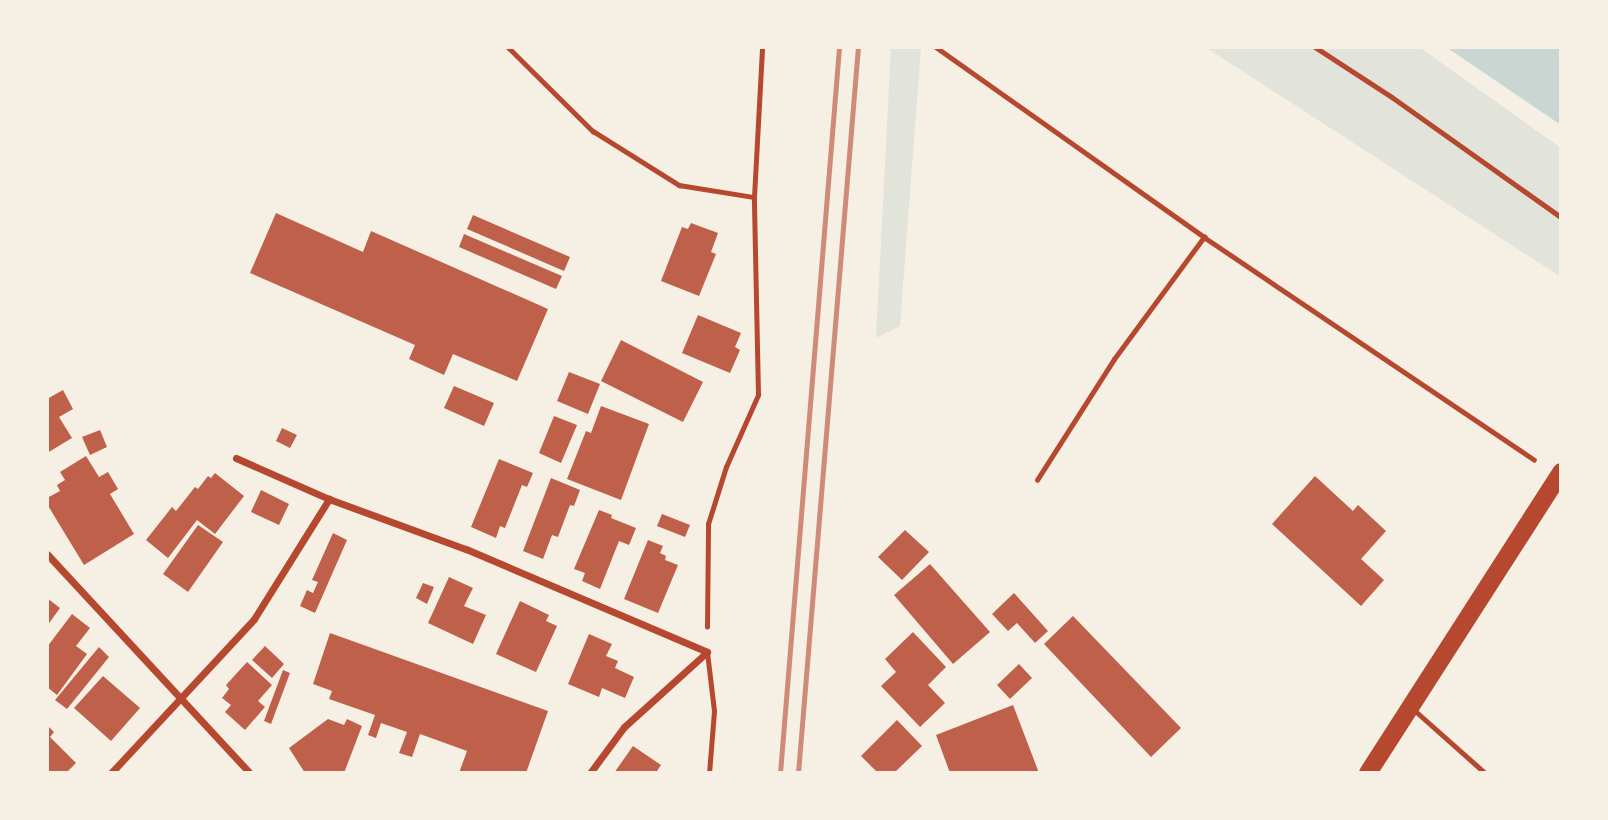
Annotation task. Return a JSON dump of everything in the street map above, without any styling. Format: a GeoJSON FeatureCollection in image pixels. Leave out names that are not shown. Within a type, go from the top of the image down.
{"type":"FeatureCollection","features":[{"type":"Feature","properties":{"kind":"main road"},"geometry":{"type":"LineString","coordinates":[[1368,773],[1559,474]]}},
{"type":"Feature","properties":{"kind":"street"},"geometry":{"type":"LineString","coordinates":[[236,458],[329,499],[466,549],[707,652],[624,727],[590,773]]}},
{"type":"Feature","properties":{"kind":"street"},"geometry":{"type":"LineString","coordinates":[[111,773],[254,619],[329,499]]}},
{"type":"Feature","properties":{"kind":"street"},"geometry":{"type":"LineString","coordinates":[[47,554],[250,773]]}},
{"type":"Feature","properties":{"kind":"lane"},"geometry":{"type":"LineString","coordinates":[[707,652],[714,711],[709,773]]}},
{"type":"Feature","properties":{"kind":"lane"},"geometry":{"type":"LineString","coordinates":[[1409,707],[1485,773]]}},
{"type":"Feature","properties":{"kind":"path"},"geometry":{"type":"LineString","coordinates":[[508,47],[593,131],[679,185],[754,197]]}},
{"type":"Feature","properties":{"kind":"path"},"geometry":{"type":"LineString","coordinates":[[707,652],[708,524],[726,467],[758,395],[754,197],[762,47]]}},
{"type":"Feature","properties":{"kind":"path"},"geometry":{"type":"LineString","coordinates":[[936,47],[1204,237],[1559,474]]}},
{"type":"Feature","properties":{"kind":"path"},"geometry":{"type":"LineString","coordinates":[[1315,47],[1392,96],[1561,217]]}},
{"type":"Feature","properties":{"kind":"path"},"geometry":{"type":"LineString","coordinates":[[1037,480],[1114,359],[1204,237]]}},
{"type":"Feature","properties":{"kind":"shaded area"},"geometry":{"type":"Polygon","coordinates":[[[891,47],[921,47],[900,326],[876,338],[891,47]]]}},
{"type":"Feature","properties":{"kind":"shaded area"},"geometry":{"type":"Polygon","coordinates":[[[1205,47],[1419,47],[1561,148],[1561,277],[1205,47]]]}},
{"type":"Feature","properties":{"kind":"shaded area"},"geometry":{"type":"Polygon","coordinates":[[[1446,47],[1561,47],[1561,125],[1446,47]]]}},
{"type":"Feature","properties":{"kind":"building"},"geometry":{"type":"Polygon","coordinates":[[[276,213],[363,252],[371,231],[548,309],[517,381],[453,354],[444,375],[409,359],[415,345],[250,273],[276,213]]]}},
{"type":"Feature","properties":{"kind":"building"},"geometry":{"type":"Polygon","coordinates":[[[473,215],[570,257],[564,271],[467,229],[473,215]]]}},
{"type":"Feature","properties":{"kind":"building"},"geometry":{"type":"Polygon","coordinates":[[[691,223],[718,233],[711,252],[716,254],[699,296],[661,281],[682,227],[688,229],[691,223]]]}},
{"type":"Feature","properties":{"kind":"building"},"geometry":{"type":"Polygon","coordinates":[[[464,234],[562,276],[556,289],[459,247],[464,234]]]}},
{"type":"Feature","properties":{"kind":"building"},"geometry":{"type":"Polygon","coordinates":[[[698,315],[741,333],[735,347],[740,350],[730,373],[682,353],[698,315]]]}},
{"type":"Feature","properties":{"kind":"building"},"geometry":{"type":"Polygon","coordinates":[[[621,340],[703,382],[683,422],[601,381],[621,340]]]}},
{"type":"Feature","properties":{"kind":"building"},"geometry":{"type":"Polygon","coordinates":[[[569,372],[600,384],[588,414],[557,401],[569,372]]]}},
{"type":"Feature","properties":{"kind":"building"},"geometry":{"type":"Polygon","coordinates":[[[454,386],[494,403],[484,426],[444,408],[454,386]]]}},
{"type":"Feature","properties":{"kind":"building"},"geometry":{"type":"Polygon","coordinates":[[[63,390],[73,409],[59,417],[72,438],[47,453],[47,399],[63,390]]]}},
{"type":"Feature","properties":{"kind":"building"},"geometry":{"type":"Polygon","coordinates":[[[601,406],[649,424],[621,500],[567,479],[586,431],[591,433],[601,406]]]}},
{"type":"Feature","properties":{"kind":"building"},"geometry":{"type":"Polygon","coordinates":[[[554,416],[577,425],[561,463],[539,453],[554,416]]]}},
{"type":"Feature","properties":{"kind":"building"},"geometry":{"type":"Polygon","coordinates":[[[282,428],[297,435],[290,448],[276,441],[282,428]]]}},
{"type":"Feature","properties":{"kind":"building"},"geometry":{"type":"Polygon","coordinates":[[[100,430],[107,447],[90,455],[82,437],[100,430]]]}},
{"type":"Feature","properties":{"kind":"building"},"geometry":{"type":"Polygon","coordinates":[[[86,456],[99,477],[108,472],[118,489],[110,494],[134,534],[84,565],[47,504],[47,498],[60,491],[57,485],[65,480],[60,472],[86,456]]]}},
{"type":"Feature","properties":{"kind":"building"},"geometry":{"type":"Polygon","coordinates":[[[499,459],[533,473],[527,487],[522,485],[505,528],[500,526],[496,538],[471,527],[499,459]]]}},
{"type":"Feature","properties":{"kind":"building"},"geometry":{"type":"Polygon","coordinates":[[[215,473],[244,496],[215,534],[197,520],[168,558],[146,540],[172,507],[176,511],[195,487],[198,489],[208,476],[211,478],[215,473]]]}},
{"type":"Feature","properties":{"kind":"building"},"geometry":{"type":"Polygon","coordinates":[[[1315,476],[1353,511],[1358,505],[1386,531],[1361,559],[1384,580],[1361,606],[1272,524],[1315,476]]]}},
{"type":"Feature","properties":{"kind":"building"},"geometry":{"type":"Polygon","coordinates":[[[551,478],[580,490],[574,506],[570,505],[558,537],[552,535],[543,559],[523,551],[551,478]]]}},
{"type":"Feature","properties":{"kind":"building"},"geometry":{"type":"Polygon","coordinates":[[[261,490],[289,504],[279,525],[251,512],[261,490]]]}},
{"type":"Feature","properties":{"kind":"building"},"geometry":{"type":"Polygon","coordinates":[[[599,510],[636,528],[629,545],[619,541],[600,589],[582,581],[585,573],[574,569],[599,510]]]}},
{"type":"Feature","properties":{"kind":"building"},"geometry":{"type":"Polygon","coordinates":[[[662,514],[690,525],[685,537],[657,526],[662,514]]]}},
{"type":"Feature","properties":{"kind":"building"},"geometry":{"type":"Polygon","coordinates":[[[198,525],[223,542],[188,592],[163,574],[198,525]]]}},
{"type":"Feature","properties":{"kind":"building"},"geometry":{"type":"Polygon","coordinates":[[[905,530],[929,552],[902,580],[878,557],[905,530]]]}},
{"type":"Feature","properties":{"kind":"building"},"geometry":{"type":"Polygon","coordinates":[[[333,533],[347,540],[315,613],[300,606],[307,590],[313,593],[318,582],[312,580],[333,533]]]}},
{"type":"Feature","properties":{"kind":"building"},"geometry":{"type":"Polygon","coordinates":[[[648,540],[663,546],[660,553],[666,556],[665,560],[678,565],[658,613],[624,599],[648,540]]]}},
{"type":"Feature","properties":{"kind":"building"},"geometry":{"type":"Polygon","coordinates":[[[930,564],[990,632],[953,664],[894,595],[930,564]]]}},
{"type":"Feature","properties":{"kind":"building"},"geometry":{"type":"Polygon","coordinates":[[[449,577],[473,588],[464,606],[486,615],[473,644],[428,623],[449,577]]]}},
{"type":"Feature","properties":{"kind":"building"},"geometry":{"type":"Polygon","coordinates":[[[423,583],[434,587],[427,604],[416,598],[423,583]]]}},
{"type":"Feature","properties":{"kind":"building"},"geometry":{"type":"Polygon","coordinates":[[[1014,593],[1048,631],[1035,643],[1017,623],[1008,631],[992,614],[1014,593]]]}},
{"type":"Feature","properties":{"kind":"building"},"geometry":{"type":"Polygon","coordinates":[[[47,598],[60,608],[47,626],[47,598]]]}},
{"type":"Feature","properties":{"kind":"building"},"geometry":{"type":"Polygon","coordinates":[[[520,601],[549,615],[546,621],[557,626],[536,672],[496,654],[520,601]]]}},
{"type":"Feature","properties":{"kind":"building"},"geometry":{"type":"Polygon","coordinates":[[[72,614],[90,628],[76,646],[87,654],[57,695],[47,687],[47,647],[72,614]]]}},
{"type":"Feature","properties":{"kind":"building"},"geometry":{"type":"Polygon","coordinates":[[[1073,616],[1181,728],[1151,757],[1044,644],[1073,616]]]}},
{"type":"Feature","properties":{"kind":"building"},"geometry":{"type":"Polygon","coordinates":[[[913,632],[946,667],[928,685],[945,703],[920,727],[881,686],[896,672],[885,659],[913,632]]]}},
{"type":"Feature","properties":{"kind":"building"},"geometry":{"type":"Polygon","coordinates":[[[330,633],[548,711],[526,773],[459,773],[467,751],[420,734],[412,757],[399,753],[407,732],[381,723],[376,738],[368,735],[375,715],[329,699],[332,691],[313,684],[330,633]]]}},
{"type":"Feature","properties":{"kind":"building"},"geometry":{"type":"Polygon","coordinates":[[[589,634],[612,644],[606,656],[618,661],[615,668],[634,677],[625,698],[602,688],[599,697],[568,684],[589,634]]]}},
{"type":"Feature","properties":{"kind":"building"},"geometry":{"type":"Polygon","coordinates":[[[265,646],[284,664],[272,678],[252,660],[265,646]]]}},
{"type":"Feature","properties":{"kind":"building"},"geometry":{"type":"Polygon","coordinates":[[[99,647],[109,657],[67,709],[55,700],[99,647]]]}},
{"type":"Feature","properties":{"kind":"building"},"geometry":{"type":"Polygon","coordinates":[[[247,662],[272,685],[258,701],[265,707],[245,730],[225,712],[231,705],[222,698],[229,689],[226,685],[247,662]]]}},
{"type":"Feature","properties":{"kind":"building"},"geometry":{"type":"Polygon","coordinates":[[[1019,664],[1032,678],[1010,699],[997,685],[1019,664]]]}},
{"type":"Feature","properties":{"kind":"building"},"geometry":{"type":"Polygon","coordinates":[[[283,670],[290,673],[271,724],[264,721],[283,670]]]}},
{"type":"Feature","properties":{"kind":"building"},"geometry":{"type":"Polygon","coordinates":[[[103,676],[140,708],[111,741],[74,708],[103,676]]]}},
{"type":"Feature","properties":{"kind":"building"},"geometry":{"type":"Polygon","coordinates":[[[1013,705],[1039,773],[950,773],[936,735],[1013,705]]]}},
{"type":"Feature","properties":{"kind":"building"},"geometry":{"type":"Polygon","coordinates":[[[328,719],[344,725],[347,719],[362,726],[344,773],[305,773],[289,748],[328,719]]]}},
{"type":"Feature","properties":{"kind":"building"},"geometry":{"type":"Polygon","coordinates":[[[897,720],[922,746],[894,773],[878,773],[861,756],[897,720]]]}},
{"type":"Feature","properties":{"kind":"building"},"geometry":{"type":"Polygon","coordinates":[[[47,725],[54,732],[50,737],[76,763],[66,773],[47,773],[47,725]]]}},
{"type":"Feature","properties":{"kind":"building"},"geometry":{"type":"Polygon","coordinates":[[[633,746],[661,765],[657,771],[659,773],[614,773],[633,746]]]}},
{"type":"Feature","properties":{"kind":"railway"},"geometry":{"type":"LineString","coordinates":[[780,773],[839,47]]}},
{"type":"Feature","properties":{"kind":"railway"},"geometry":{"type":"LineString","coordinates":[[798,773],[858,47]]}}]}
